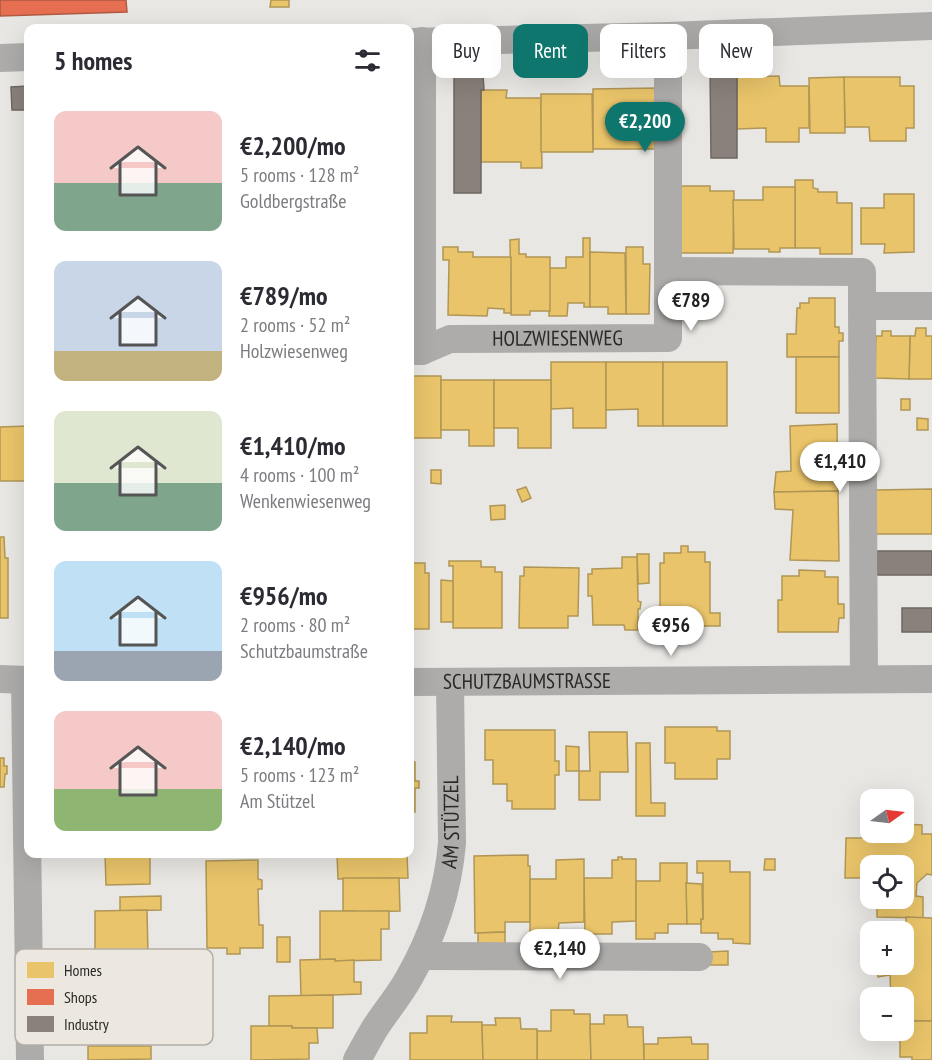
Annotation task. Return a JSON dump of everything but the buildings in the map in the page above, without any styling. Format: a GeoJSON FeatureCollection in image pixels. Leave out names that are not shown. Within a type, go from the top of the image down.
{"type":"FeatureCollection","features":[{"type":"Feature","properties":{"kind":"street"},"geometry":{"type":"LineString","coordinates":[[687,35],[932,26]]}},
{"type":"Feature","properties":{"kind":"street"},"geometry":{"type":"LineString","coordinates":[[416,351],[416,42],[600,38]]}},
{"type":"Feature","properties":{"kind":"street"},"geometry":{"type":"LineString","coordinates":[[0,58],[24,57]]}},
{"type":"Feature","properties":{"kind":"street"},"geometry":{"type":"LineString","coordinates":[[668,78],[668,271],[862,272],[864,679]]}},
{"type":"Feature","properties":{"kind":"street","name":"HOLZWIESENWEG"},"geometry":{"type":"LineString","coordinates":[[416,351],[450,339],[668,338],[668,271]]}},
{"type":"Feature","properties":{"kind":"street"},"geometry":{"type":"LineString","coordinates":[[862,306],[932,306]]}},
{"type":"Feature","properties":{"kind":"street","name":"SCHUTZBAUMSTRASSE"},"geometry":{"type":"LineString","coordinates":[[414,682],[932,679]]}},
{"type":"Feature","properties":{"kind":"street"},"geometry":{"type":"LineString","coordinates":[[18,680],[26,949]]}},
{"type":"Feature","properties":{"kind":"street","name":"AM STÜTZEL"},"geometry":{"type":"LineString","coordinates":[[357,1060],[408,980],[438,915],[450,866],[452,843],[450,682]]}},
{"type":"Feature","properties":{"kind":"street"},"geometry":{"type":"LineString","coordinates":[[421,956],[699,957]]}},
{"type":"Feature","properties":{"kind":"street"},"geometry":{"type":"LineString","coordinates":[[30,1045],[30,1060]]}}]}
